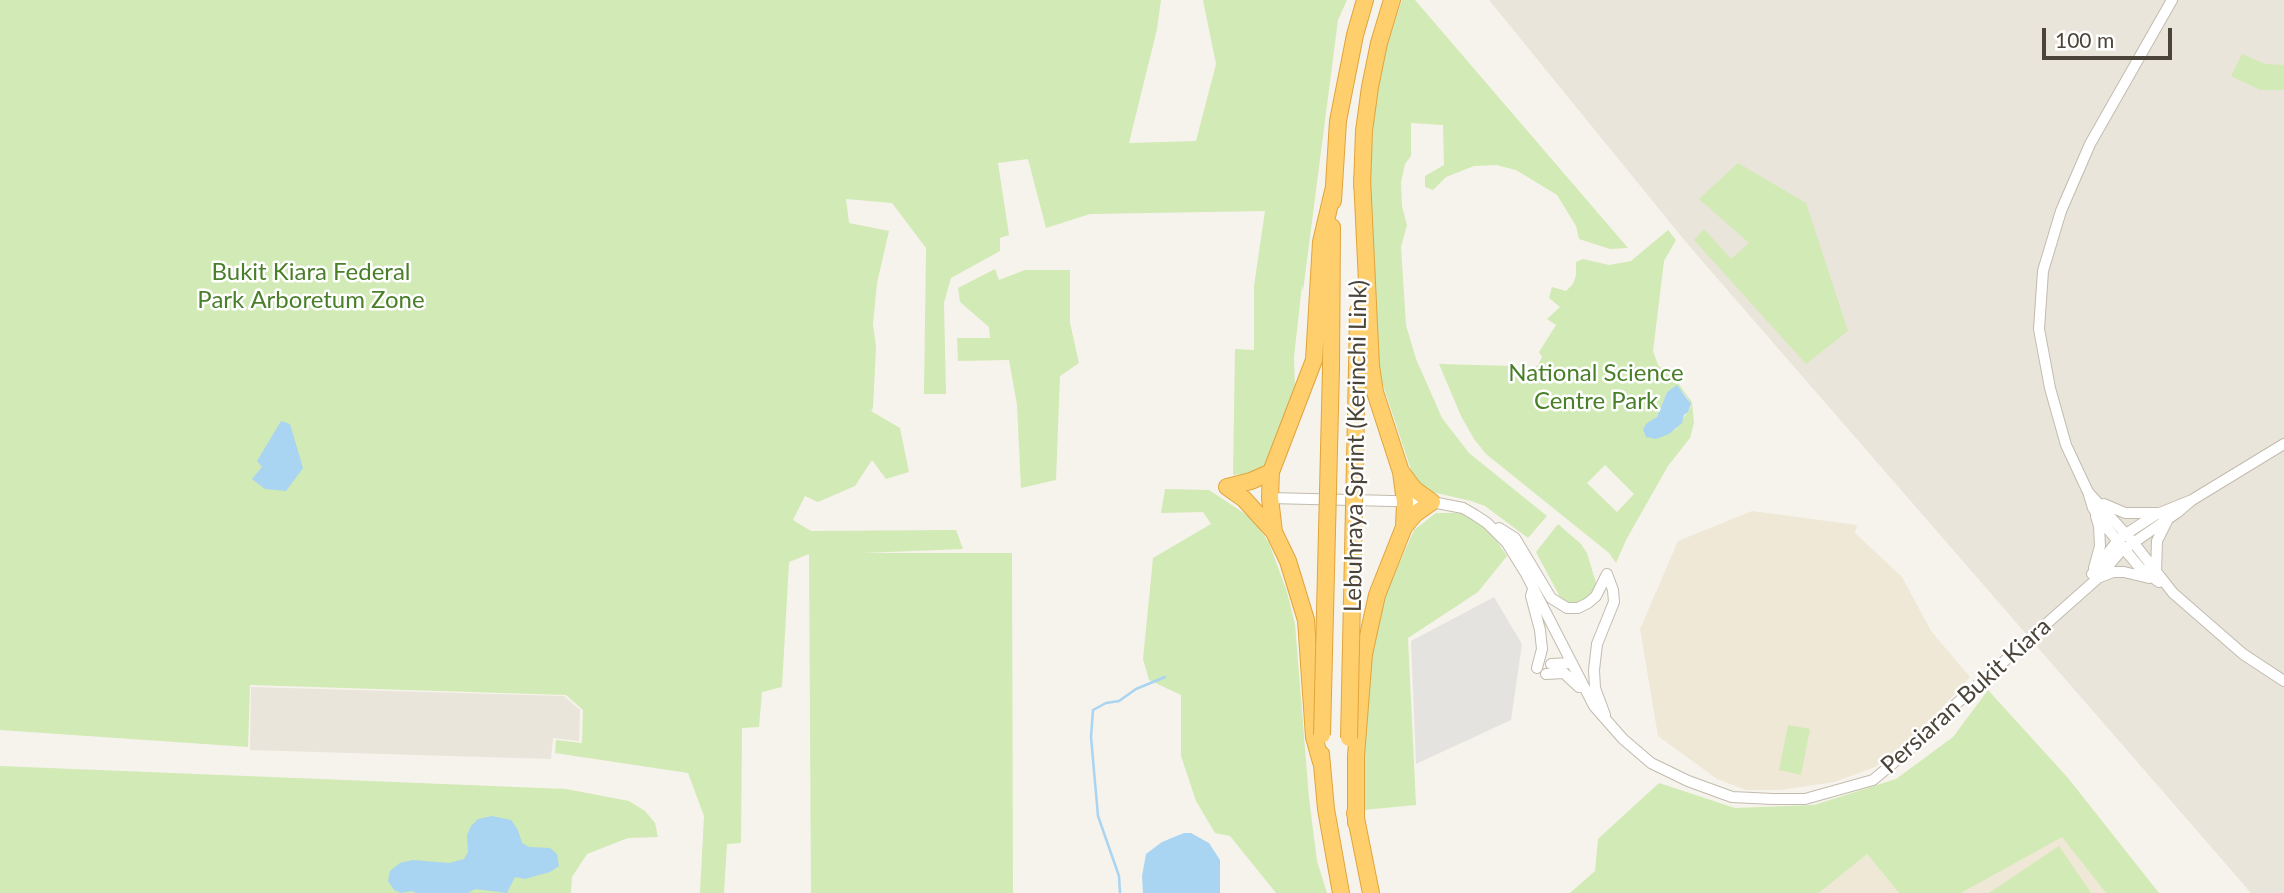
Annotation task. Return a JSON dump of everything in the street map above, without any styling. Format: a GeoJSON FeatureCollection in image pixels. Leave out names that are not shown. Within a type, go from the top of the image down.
{"type":"FeatureCollection","features":[{"type":"Feature","properties":{"kind":"highway","name":"Lebuhraya Sprint (Kerinchi Link)"},"geometry":{"type":"LineString","coordinates":[[1341,893],[1326,809],[1321,762],[1333,191],[1338,121],[1355,35],[1365,0]]}},
{"type":"Feature","properties":{"kind":"highway","name":"Lebuhraya Sprint (Kerinchi Link)"},"geometry":{"type":"LineString","coordinates":[[1371,893],[1356,822],[1349,738],[1357,368],[1364,131],[1379,43],[1392,0]]}},
{"type":"Feature","properties":{"kind":"highway"},"geometry":{"type":"LineString","coordinates":[[1362,178],[1371,366],[1375,392],[1401,472],[1405,502],[1404,527]]}},
{"type":"Feature","properties":{"kind":"highway"},"geometry":{"type":"LineString","coordinates":[[1321,762],[1314,737],[1306,620],[1275,532],[1270,498],[1271,472],[1314,359],[1321,242],[1333,191]]}},
{"type":"Feature","properties":{"kind":"highway"},"geometry":{"type":"LineString","coordinates":[[1271,472],[1227,487],[1244,499],[1275,532]]}},
{"type":"Feature","properties":{"kind":"highway"},"geometry":{"type":"LineString","coordinates":[[1356,822],[1356,756],[1364,654],[1377,595],[1404,527],[1415,514],[1433,502],[1414,489],[1401,472]]}},
{"type":"Feature","properties":{"kind":"street"},"geometry":{"type":"LineString","coordinates":[[2172,0],[2090,144],[2061,211],[2043,271],[2039,329],[2050,388],[2066,445],[2088,492],[2126,541],[2140,568],[2159,579],[2243,654],[2284,681]]}},
{"type":"Feature","properties":{"kind":"street","name":"Persiaran Bukit Kiara"},"geometry":{"type":"LineString","coordinates":[[1270,498],[1433,502],[1463,508],[1487,523],[1507,543],[1594,706],[1623,739],[1651,763],[1688,781],[1732,797],[1805,799],[1873,780],[1928,734],[1956,704],[2049,622],[2126,541],[2284,444]]}},
{"type":"Feature","properties":{"kind":"street"},"geometry":{"type":"LineString","coordinates":[[2096,504],[2125,513],[2167,515],[2157,541],[2159,579]]}},
{"type":"Feature","properties":{"kind":"street"},"geometry":{"type":"LineString","coordinates":[[2096,504],[2100,546],[2095,576],[2124,572],[2159,579]]}},
{"type":"Feature","properties":{"kind":"street"},"geometry":{"type":"LineString","coordinates":[[1487,523],[1515,538],[1551,598],[1567,608],[1578,608],[1588,603],[1596,596],[1606,574],[1611,581],[1612,609],[1597,644],[1594,670],[1595,688],[1606,719]]}},
{"type":"Feature","properties":{"kind":"street"},"geometry":{"type":"LineString","coordinates":[[1533,588],[1531,596],[1540,630],[1545,669]]}},
{"type":"Feature","properties":{"kind":"street"},"geometry":{"type":"LineString","coordinates":[[1545,669],[1572,663]]}},
{"type":"Feature","properties":{"kind":"street"},"geometry":{"type":"LineString","coordinates":[[1545,669],[1569,675],[1594,706]]}},
{"type":"Feature","properties":{"kind":"shaded area"},"geometry":{"type":"Polygon","coordinates":[[[1489,0],[2284,0],[2284,893],[2251,893],[1690,247],[1489,0]]]}},
{"type":"Feature","properties":{"kind":"shaded area"},"geometry":{"type":"Polygon","coordinates":[[[1752,511],[1857,525],[1855,533],[1902,577],[1931,631],[1970,677],[1919,733],[1875,767],[1834,782],[1781,790],[1746,790],[1717,779],[1658,736],[1640,629],[1678,541],[1752,511]]]}},
{"type":"Feature","properties":{"kind":"shaded area"},"geometry":{"type":"Polygon","coordinates":[[[1494,597],[1522,644],[1511,720],[1416,764],[1411,641],[1494,597]]]}},
{"type":"Feature","properties":{"kind":"shaded area"},"geometry":{"type":"Polygon","coordinates":[[[251,687],[564,696],[580,710],[579,741],[553,738],[551,759],[250,750],[251,687]]]}},
{"type":"Feature","properties":{"kind":"shaded area"},"geometry":{"type":"Polygon","coordinates":[[[2062,836],[2106,893],[1961,893],[2062,836]]]}},
{"type":"Feature","properties":{"kind":"shaded area"},"geometry":{"type":"Polygon","coordinates":[[[1867,854],[1899,893],[1819,893],[1867,854]]]}},
{"type":"Feature","properties":{"kind":"green space","name":"Bukit Kiara Federal Park Arboretum Zone"},"geometry":{"type":"Polygon","coordinates":[[[0,0],[1161,0],[1157,29],[1129,143],[1196,141],[1216,64],[1203,0],[1347,0],[1338,20],[1303,291],[1302,285],[1294,357],[1295,391],[1267,472],[1233,475],[1235,349],[1254,350],[1254,286],[1265,211],[1090,214],[1046,228],[1028,159],[998,163],[1009,235],[1000,238],[1000,251],[951,278],[944,303],[946,394],[924,394],[926,248],[892,203],[846,199],[849,223],[889,231],[877,283],[871,411],[900,428],[909,472],[886,479],[872,460],[855,486],[818,502],[805,496],[793,520],[811,531],[956,530],[963,549],[863,553],[1012,553],[1013,893],[811,893],[809,554],[789,562],[782,687],[762,692],[759,727],[742,728],[741,843],[727,844],[724,893],[700,893],[704,816],[688,773],[555,753],[556,740],[582,743],[583,710],[566,695],[250,685],[248,747],[0,730],[0,0]]]}},
{"type":"Feature","properties":{"kind":"green space"},"geometry":{"type":"Polygon","coordinates":[[[1402,0],[1415,0],[1628,248],[1610,249],[1579,239],[1576,226],[1557,195],[1516,170],[1496,165],[1474,166],[1446,177],[1433,190],[1425,187],[1425,176],[1444,165],[1443,125],[1411,123],[1411,156],[1405,164],[1401,182],[1402,206],[1407,225],[1401,247],[1406,325],[1416,359],[1442,418],[1469,453],[1547,516],[1528,538],[1485,506],[1432,492],[1420,485],[1413,476],[1380,376],[1369,179],[1377,86],[1402,0]]]}},
{"type":"Feature","properties":{"kind":"green space"},"geometry":{"type":"Polygon","coordinates":[[[2242,54],[2265,64],[2284,65],[2284,90],[2260,90],[2231,76],[2242,54]]]}},
{"type":"Feature","properties":{"kind":"green space"},"geometry":{"type":"Polygon","coordinates":[[[1738,163],[1806,203],[1848,331],[1806,364],[1694,240],[1704,229],[1731,259],[1749,243],[1699,199],[1738,163]]]}},
{"type":"Feature","properties":{"kind":"green space","name":"National Science Centre Park"},"geometry":{"type":"Polygon","coordinates":[[[1668,230],[1676,240],[1664,261],[1653,351],[1658,365],[1678,383],[1692,402],[1694,423],[1690,438],[1668,466],[1616,563],[1609,553],[1486,454],[1461,416],[1439,364],[1514,366],[1525,371],[1533,369],[1538,365],[1542,357],[1539,352],[1556,325],[1547,319],[1560,307],[1549,298],[1552,287],[1566,291],[1573,284],[1576,262],[1583,259],[1609,265],[1631,261],[1668,230]],[[1677,386],[1667,392],[1657,417],[1647,423],[1656,439],[1676,429],[1691,407],[1687,397],[1677,386]],[[1605,465],[1587,483],[1617,512],[1634,494],[1605,465]]]}},
{"type":"Feature","properties":{"kind":"green space"},"geometry":{"type":"Polygon","coordinates":[[[995,269],[999,280],[1025,270],[1070,270],[1070,323],[1079,363],[1060,376],[1056,480],[1021,488],[1017,405],[1009,360],[958,361],[957,338],[990,338],[989,327],[960,302],[958,288],[995,269]]]}},
{"type":"Feature","properties":{"kind":"green space"},"geometry":{"type":"Polygon","coordinates":[[[1165,489],[1209,490],[1253,519],[1269,543],[1287,592],[1295,624],[1309,798],[1317,861],[1327,893],[1276,893],[1230,836],[1215,833],[1196,801],[1181,756],[1181,695],[1149,680],[1143,659],[1153,558],[1211,524],[1203,512],[1161,513],[1165,489]]]}},
{"type":"Feature","properties":{"kind":"green space"},"geometry":{"type":"Polygon","coordinates":[[[1436,513],[1463,513],[1489,530],[1507,556],[1478,592],[1408,638],[1416,805],[1363,810],[1366,694],[1380,607],[1414,530],[1436,513]]]}},
{"type":"Feature","properties":{"kind":"green space"},"geometry":{"type":"Polygon","coordinates":[[[1558,524],[1581,544],[1587,553],[1596,583],[1594,590],[1584,600],[1573,605],[1560,597],[1536,552],[1558,524]]]}},
{"type":"Feature","properties":{"kind":"green space"},"geometry":{"type":"Polygon","coordinates":[[[1988,690],[2068,778],[2159,893],[2106,893],[2062,837],[1961,893],[1899,893],[1867,854],[1819,893],[1570,893],[1595,871],[1598,839],[1659,783],[1735,808],[1814,805],[1896,779],[1953,737],[1988,690]]]}},
{"type":"Feature","properties":{"kind":"green space"},"geometry":{"type":"Polygon","coordinates":[[[1788,725],[1810,729],[1801,775],[1779,770],[1788,725]]]}},
{"type":"Feature","properties":{"kind":"green space"},"geometry":{"type":"Polygon","coordinates":[[[0,766],[566,789],[629,801],[645,811],[655,823],[658,837],[628,838],[587,854],[572,877],[571,893],[0,893],[0,766]]]}},
{"type":"Feature","properties":{"kind":"green space"},"geometry":{"type":"Polygon","coordinates":[[[2059,846],[2091,893],[1989,893],[2059,846]]]}},
{"type":"Feature","properties":{"kind":"water"},"geometry":{"type":"Polygon","coordinates":[[[1677,385],[1691,404],[1682,423],[1669,434],[1656,439],[1646,437],[1643,429],[1657,417],[1667,392],[1677,385]]]}},
{"type":"Feature","properties":{"kind":"water"},"geometry":{"type":"Polygon","coordinates":[[[281,421],[290,424],[303,468],[286,491],[265,489],[252,479],[262,467],[257,461],[281,421]]]}},
{"type":"Feature","properties":{"kind":"water"},"geometry":{"type":"Polygon","coordinates":[[[492,816],[511,820],[522,843],[529,847],[550,848],[557,854],[559,866],[550,872],[525,879],[515,877],[507,893],[475,889],[468,893],[401,893],[394,890],[388,881],[390,871],[400,863],[413,860],[449,863],[464,859],[468,852],[467,835],[471,826],[478,819],[492,816]]]}},
{"type":"Feature","properties":{"kind":"water"},"geometry":{"type":"Polygon","coordinates":[[[1191,833],[1209,843],[1220,860],[1220,893],[1143,893],[1142,876],[1146,854],[1162,842],[1191,833]]]}},
{"type":"Feature","properties":{"kind":"waterway"},"geometry":{"type":"LineString","coordinates":[[1120,893],[1119,876],[1098,816],[1091,737],[1093,710],[1106,703],[1119,701],[1136,689],[1165,677]]}}]}
